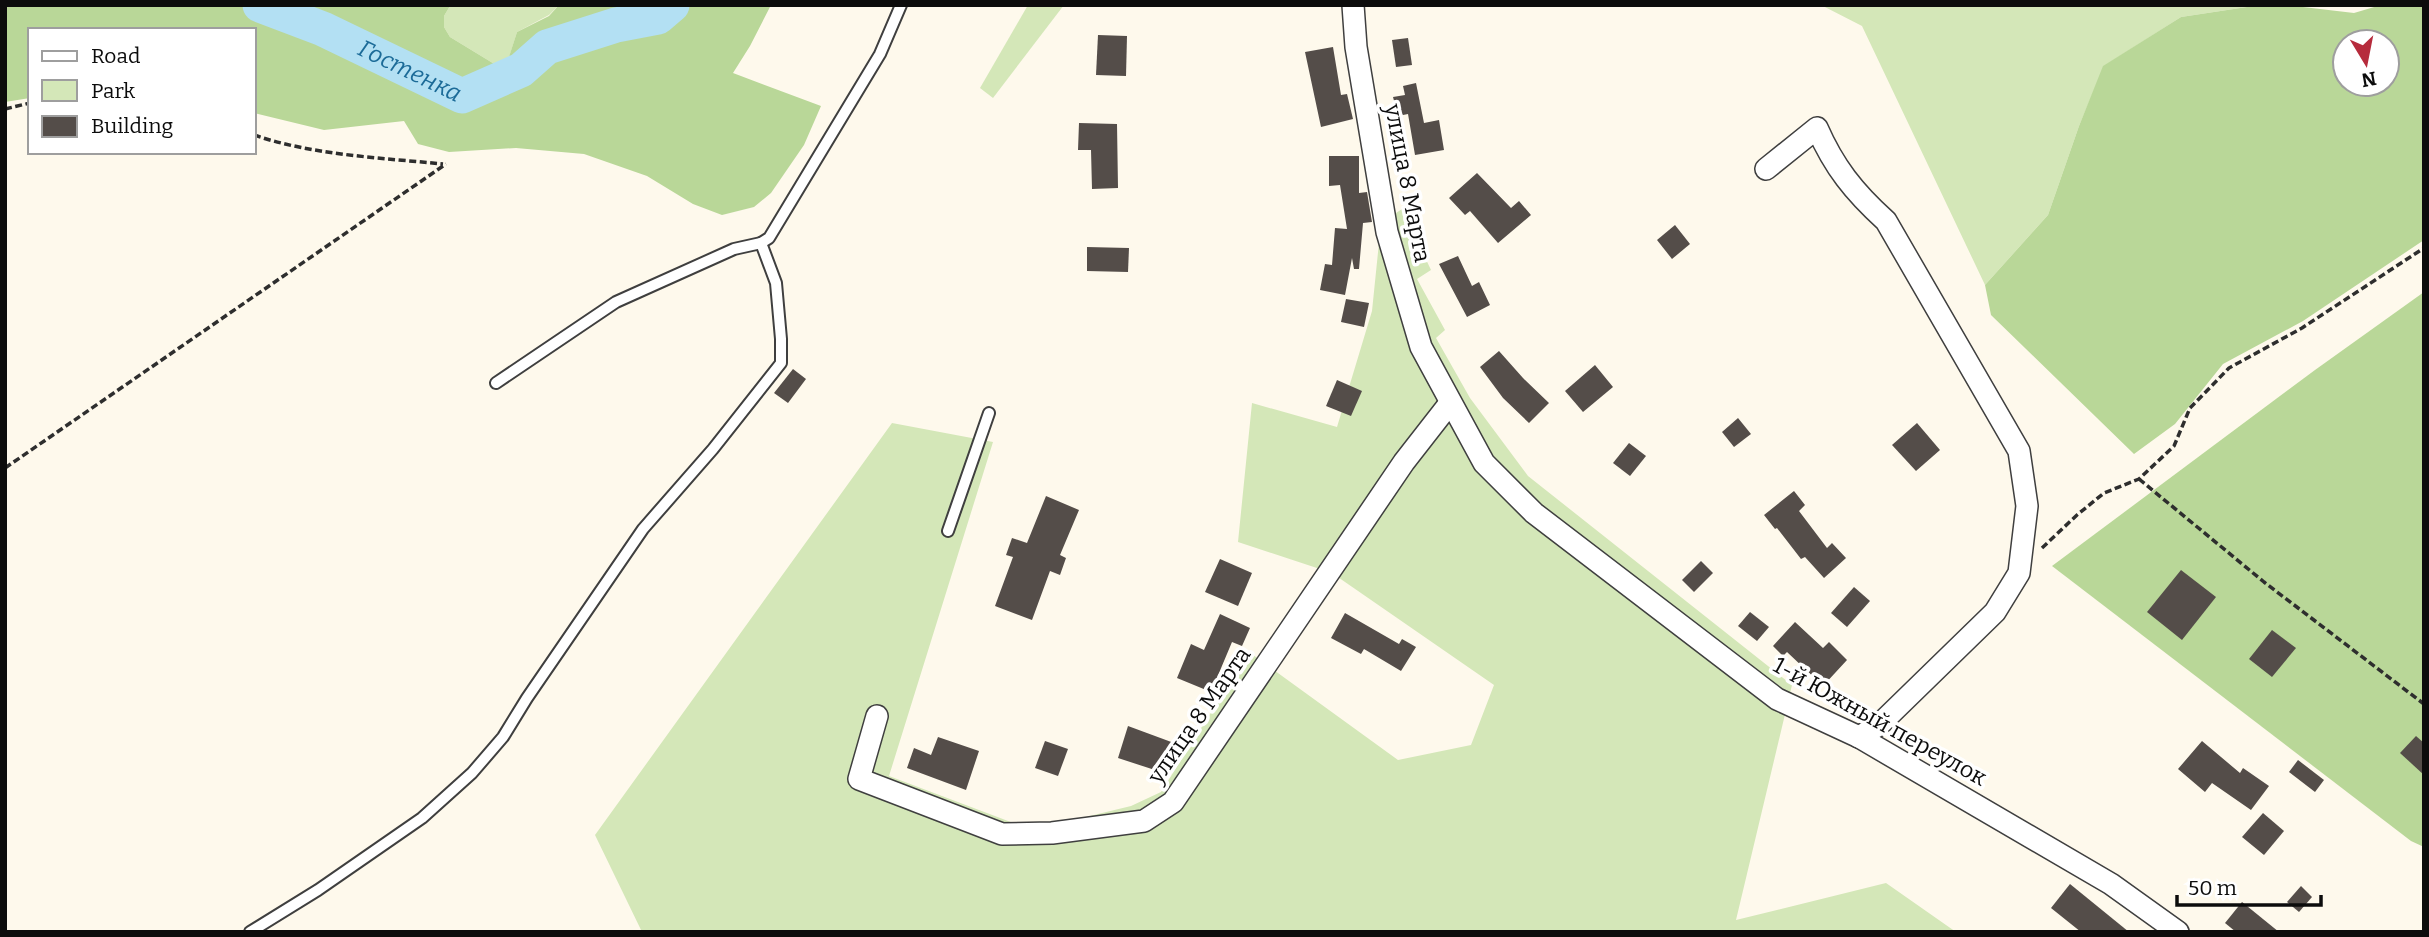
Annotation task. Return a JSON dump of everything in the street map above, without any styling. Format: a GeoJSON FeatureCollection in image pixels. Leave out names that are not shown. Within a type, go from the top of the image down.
{"type":"FeatureCollection","features":[{"type":"Feature","properties":{"kind":"street","name":"улица 8 Марта"},"geometry":{"type":"LineString","coordinates":[[1353,5],[1356,47],[1387,232],[1421,347],[1484,463],[1534,513]]}},
{"type":"Feature","properties":{"kind":"street"},"geometry":{"type":"LineString","coordinates":[[1766,169],[1817,128],[1830,158],[1863,200],[1886,221],[2019,451],[2027,506],[2019,573],[1995,612],[1879,725],[1859,737]]}},
{"type":"Feature","properties":{"kind":"street","name":"улица 8 Марта"},"geometry":{"type":"LineString","coordinates":[[877,716],[859,779],[1002,834],[1052,833],[1144,821],[1173,802],[1404,462],[1450,403]]}},
{"type":"Feature","properties":{"kind":"street","name":"1-й Южный переулок"},"geometry":{"type":"LineString","coordinates":[[1534,513],[1777,699],[1859,737],[2111,884],[2178,932]]}},
{"type":"Feature","properties":{"kind":"lane"},"geometry":{"type":"LineString","coordinates":[[496,383],[616,302],[734,249],[761,243],[769,237],[880,54],[901,5]]}},
{"type":"Feature","properties":{"kind":"lane"},"geometry":{"type":"LineString","coordinates":[[250,932],[318,890],[422,818],[472,774],[503,737],[643,529],[713,449],[781,363],[776,284],[761,243]]}},
{"type":"Feature","properties":{"kind":"lane"},"geometry":{"type":"LineString","coordinates":[[948,531],[989,413]]}},
{"type":"Feature","properties":{"kind":"path"},"geometry":{"type":"LineString","coordinates":[[5,109],[28,103]]}},
{"type":"Feature","properties":{"kind":"path"},"geometry":{"type":"LineString","coordinates":[[5,468],[135,381],[294,267],[446,164],[381,158],[278,143],[256,136]]}},
{"type":"Feature","properties":{"kind":"path"},"geometry":{"type":"LineString","coordinates":[[2019,573],[2048,542],[2095,500],[2104,493],[2139,479],[2174,446],[2190,408],[2229,368],[2302,328],[2424,248]]}},
{"type":"Feature","properties":{"kind":"path"},"geometry":{"type":"LineString","coordinates":[[2139,479],[2264,582],[2424,704]]}},
{"type":"Feature","properties":{"kind":"green space"},"geometry":{"type":"Polygon","coordinates":[[[5,5],[453,5],[444,16],[444,27],[450,37],[496,65],[507,63],[517,32],[549,16],[559,5],[771,5],[733,73],[821,106],[804,145],[771,193],[754,207],[722,215],[693,204],[647,176],[584,154],[516,148],[449,152],[418,144],[404,121],[324,130],[256,113],[256,28],[28,28],[28,98],[5,102],[5,5]]]}},
{"type":"Feature","properties":{"kind":"green space"},"geometry":{"type":"Polygon","coordinates":[[[453,5],[559,5],[549,15],[517,32],[507,64],[496,65],[450,37],[444,27],[444,16],[453,5]]]}},
{"type":"Feature","properties":{"kind":"green space"},"geometry":{"type":"Polygon","coordinates":[[[1028,5],[1064,5],[993,98],[980,88],[1028,5]]]}},
{"type":"Feature","properties":{"kind":"green space"},"geometry":{"type":"Polygon","coordinates":[[[1821,5],[2260,5],[2181,17],[2104,66],[2079,126],[2048,215],[1985,285],[1862,26],[1821,5]]]}},
{"type":"Feature","properties":{"kind":"green space"},"geometry":{"type":"Polygon","coordinates":[[[2260,5],[2285,5],[2354,13],[2381,5],[2424,5],[2424,240],[2303,321],[2223,364],[2175,424],[2134,454],[1991,315],[1985,285],[2048,215],[2103,66],[2181,17],[2260,5]]]}},
{"type":"Feature","properties":{"kind":"green space"},"geometry":{"type":"Polygon","coordinates":[[[1402,209],[1431,270],[1417,279],[1445,330],[1436,338],[1470,398],[1528,476],[1792,685],[1736,920],[1886,883],[1956,932],[642,932],[595,835],[892,423],[993,442],[889,776],[1032,830],[1131,806],[1161,792],[1249,652],[1398,760],[1471,745],[1494,685],[1332,573],[1238,542],[1252,403],[1337,427],[1372,311],[1381,223],[1402,209]]]}},
{"type":"Feature","properties":{"kind":"green space"},"geometry":{"type":"Polygon","coordinates":[[[2424,292],[2424,847],[2411,841],[2052,566],[2424,292]]]}},
{"type":"Feature","properties":{"kind":"building"},"geometry":{"type":"Polygon","coordinates":[[[1098,35],[1127,36],[1126,76],[1096,75],[1098,35]]]}},
{"type":"Feature","properties":{"kind":"building"},"geometry":{"type":"Polygon","coordinates":[[[1408,38],[1412,65],[1396,67],[1392,40],[1408,38]]]}},
{"type":"Feature","properties":{"kind":"building"},"geometry":{"type":"Polygon","coordinates":[[[1333,47],[1341,95],[1347,94],[1353,119],[1321,127],[1305,52],[1333,47]]]}},
{"type":"Feature","properties":{"kind":"building"},"geometry":{"type":"Polygon","coordinates":[[[1416,83],[1424,123],[1439,120],[1444,150],[1415,155],[1408,114],[1398,116],[1393,97],[1405,95],[1403,86],[1416,83]]]}},
{"type":"Feature","properties":{"kind":"building"},"geometry":{"type":"Polygon","coordinates":[[[1079,123],[1117,124],[1118,188],[1092,189],[1091,150],[1078,150],[1079,123]]]}},
{"type":"Feature","properties":{"kind":"building"},"geometry":{"type":"Polygon","coordinates":[[[1329,156],[1359,156],[1359,193],[1367,192],[1372,222],[1363,223],[1359,269],[1354,269],[1352,258],[1345,295],[1320,290],[1325,264],[1332,265],[1335,228],[1347,229],[1340,185],[1329,186],[1329,156]]]}},
{"type":"Feature","properties":{"kind":"building"},"geometry":{"type":"Polygon","coordinates":[[[1477,173],[1511,208],[1519,201],[1531,215],[1498,243],[1470,211],[1465,215],[1449,198],[1477,173]]]}},
{"type":"Feature","properties":{"kind":"building"},"geometry":{"type":"Polygon","coordinates":[[[1675,225],[1690,244],[1672,259],[1657,240],[1675,225]]]}},
{"type":"Feature","properties":{"kind":"building"},"geometry":{"type":"Polygon","coordinates":[[[1087,247],[1129,248],[1128,272],[1087,271],[1087,247]]]}},
{"type":"Feature","properties":{"kind":"building"},"geometry":{"type":"Polygon","coordinates":[[[1458,256],[1472,286],[1479,282],[1490,305],[1467,317],[1439,264],[1458,256]]]}},
{"type":"Feature","properties":{"kind":"building"},"geometry":{"type":"Polygon","coordinates":[[[1346,299],[1369,303],[1364,327],[1341,322],[1346,299]]]}},
{"type":"Feature","properties":{"kind":"building"},"geometry":{"type":"Polygon","coordinates":[[[1499,351],[1549,403],[1529,423],[1503,398],[1480,367],[1499,351]]]}},
{"type":"Feature","properties":{"kind":"building"},"geometry":{"type":"Polygon","coordinates":[[[1595,365],[1613,387],[1583,412],[1565,391],[1595,365]]]}},
{"type":"Feature","properties":{"kind":"building"},"geometry":{"type":"Polygon","coordinates":[[[793,369],[806,379],[788,403],[774,393],[793,369]]]}},
{"type":"Feature","properties":{"kind":"building"},"geometry":{"type":"Polygon","coordinates":[[[1337,380],[1362,391],[1351,416],[1326,406],[1337,380]]]}},
{"type":"Feature","properties":{"kind":"building"},"geometry":{"type":"Polygon","coordinates":[[[1738,418],[1751,434],[1734,447],[1722,432],[1738,418]]]}},
{"type":"Feature","properties":{"kind":"building"},"geometry":{"type":"Polygon","coordinates":[[[1917,423],[1940,450],[1916,471],[1892,445],[1917,423]]]}},
{"type":"Feature","properties":{"kind":"building"},"geometry":{"type":"Polygon","coordinates":[[[1629,443],[1646,456],[1630,476],[1613,463],[1629,443]]]}},
{"type":"Feature","properties":{"kind":"building"},"geometry":{"type":"Polygon","coordinates":[[[1794,491],[1805,505],[1799,511],[1827,548],[1832,543],[1846,558],[1824,578],[1805,557],[1801,559],[1764,515],[1794,491]]]}},
{"type":"Feature","properties":{"kind":"building"},"geometry":{"type":"Polygon","coordinates":[[[1046,496],[1079,510],[1060,555],[1066,558],[1060,575],[1050,571],[1032,620],[995,606],[1013,557],[1006,555],[1012,538],[1027,543],[1046,496]]]}},
{"type":"Feature","properties":{"kind":"building"},"geometry":{"type":"Polygon","coordinates":[[[1220,559],[1252,573],[1238,606],[1205,592],[1220,559]]]}},
{"type":"Feature","properties":{"kind":"building"},"geometry":{"type":"Polygon","coordinates":[[[1701,561],[1713,573],[1694,592],[1682,580],[1701,561]]]}},
{"type":"Feature","properties":{"kind":"building"},"geometry":{"type":"Polygon","coordinates":[[[2181,570],[2216,597],[2182,640],[2147,612],[2181,570]]]}},
{"type":"Feature","properties":{"kind":"building"},"geometry":{"type":"Polygon","coordinates":[[[1854,587],[1870,601],[1847,627],[1831,613],[1854,587]]]}},
{"type":"Feature","properties":{"kind":"building"},"geometry":{"type":"Polygon","coordinates":[[[1750,612],[1769,627],[1757,641],[1738,626],[1750,612]]]}},
{"type":"Feature","properties":{"kind":"building"},"geometry":{"type":"Polygon","coordinates":[[[1345,613],[1399,644],[1402,639],[1416,647],[1401,671],[1364,649],[1361,654],[1331,638],[1345,613]]]}},
{"type":"Feature","properties":{"kind":"building"},"geometry":{"type":"Polygon","coordinates":[[[1220,614],[1250,628],[1242,646],[1232,642],[1211,692],[1177,678],[1191,644],[1204,650],[1220,614]]]}},
{"type":"Feature","properties":{"kind":"building"},"geometry":{"type":"Polygon","coordinates":[[[1795,622],[1823,648],[1829,642],[1847,660],[1823,686],[1787,652],[1783,656],[1773,646],[1795,622]]]}},
{"type":"Feature","properties":{"kind":"building"},"geometry":{"type":"Polygon","coordinates":[[[2272,630],[2296,648],[2272,677],[2249,659],[2272,630]]]}},
{"type":"Feature","properties":{"kind":"building"},"geometry":{"type":"Polygon","coordinates":[[[1128,726],[1174,743],[1164,773],[1118,758],[1128,726]]]}},
{"type":"Feature","properties":{"kind":"building"},"geometry":{"type":"Polygon","coordinates":[[[2416,736],[2424,743],[2424,775],[2400,753],[2416,736]]]}},
{"type":"Feature","properties":{"kind":"building"},"geometry":{"type":"Polygon","coordinates":[[[938,737],[979,751],[966,790],[907,768],[914,748],[931,755],[938,737]]]}},
{"type":"Feature","properties":{"kind":"building"},"geometry":{"type":"Polygon","coordinates":[[[1045,741],[1068,749],[1058,776],[1035,768],[1045,741]]]}},
{"type":"Feature","properties":{"kind":"building"},"geometry":{"type":"Polygon","coordinates":[[[2202,741],[2240,773],[2243,768],[2269,786],[2251,810],[2212,783],[2205,792],[2178,769],[2202,741]]]}},
{"type":"Feature","properties":{"kind":"building"},"geometry":{"type":"Polygon","coordinates":[[[2298,760],[2324,780],[2315,792],[2289,772],[2298,760]]]}},
{"type":"Feature","properties":{"kind":"building"},"geometry":{"type":"Polygon","coordinates":[[[2263,813],[2284,831],[2264,855],[2242,837],[2263,813]]]}},
{"type":"Feature","properties":{"kind":"building"},"geometry":{"type":"Polygon","coordinates":[[[2070,884],[2129,932],[2081,932],[2051,908],[2070,884]]]}},
{"type":"Feature","properties":{"kind":"building"},"geometry":{"type":"Polygon","coordinates":[[[2301,886],[2312,897],[2299,912],[2287,902],[2301,886]]]}},
{"type":"Feature","properties":{"kind":"building"},"geometry":{"type":"Polygon","coordinates":[[[2242,902],[2279,932],[2236,932],[2225,923],[2242,902]]]}},
{"type":"Feature","properties":{"kind":"waterway","name":"Гостенка"},"geometry":{"type":"LineString","coordinates":[[260,5],[323,29],[462,96],[521,70],[547,47],[616,25],[658,17],[672,5]]}}]}
